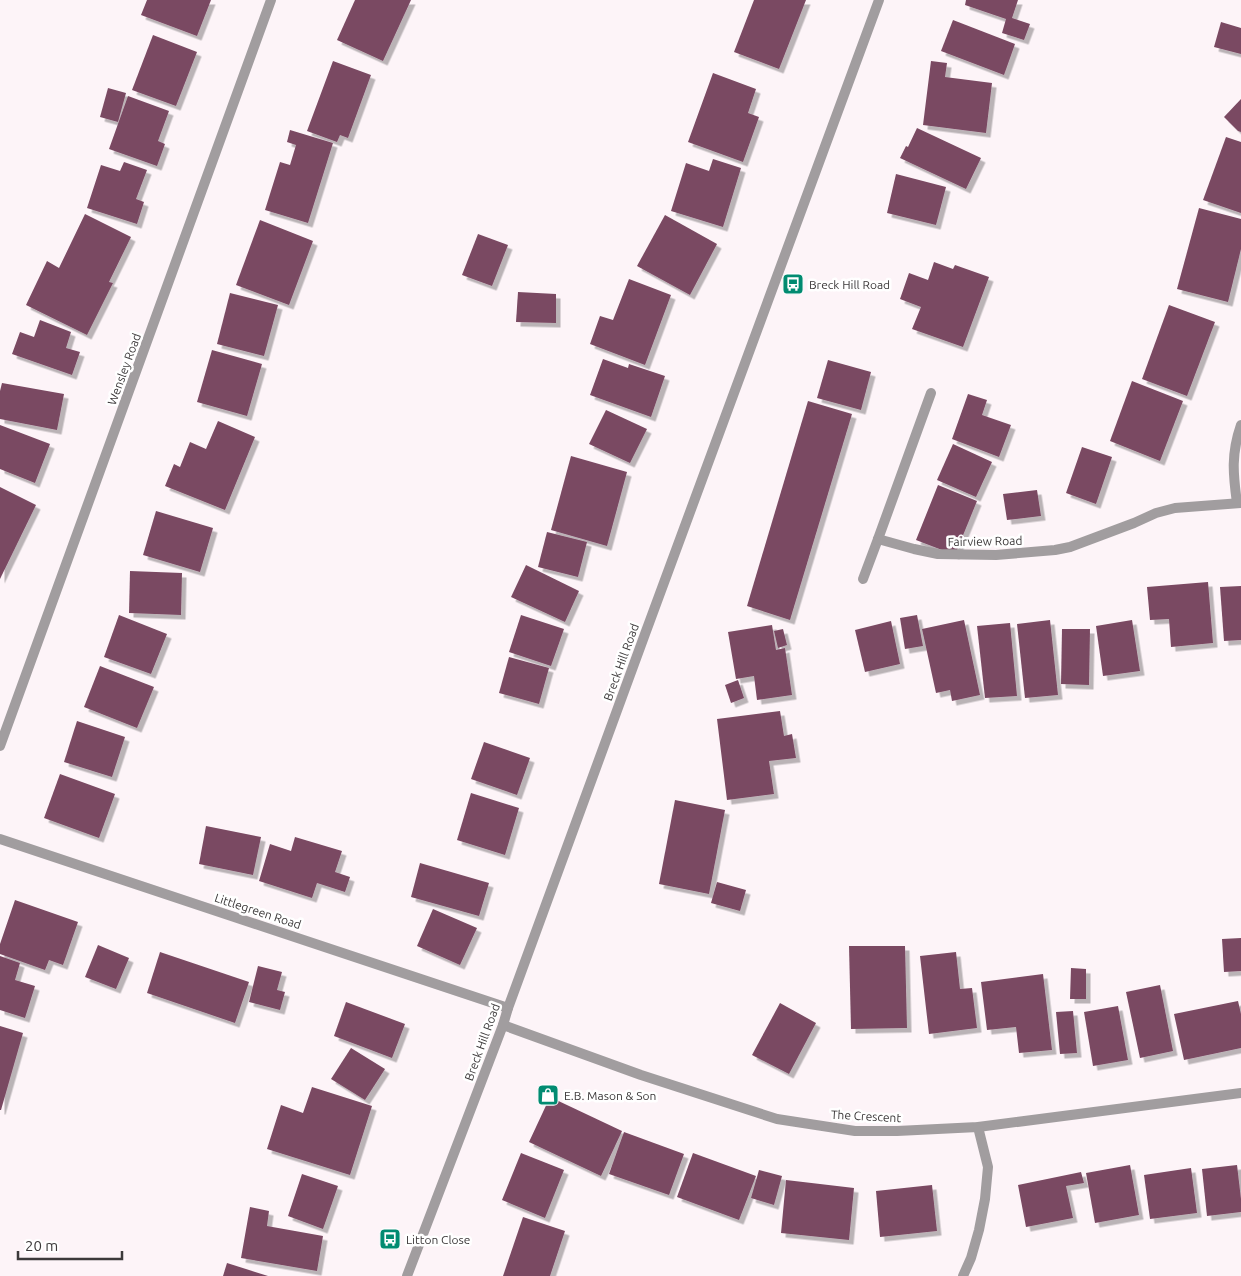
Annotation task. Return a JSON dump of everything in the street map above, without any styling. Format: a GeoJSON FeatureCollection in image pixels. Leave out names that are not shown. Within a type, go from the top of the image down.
{"type":"FeatureCollection","features":[{"type":"Feature","properties":{"kind":"street","name":"Wensley Road"},"geometry":{"type":"LineString","coordinates":[[0,746],[271,0]]}},
{"type":"Feature","properties":{"kind":"street","name":"Breck Hill Road"},"geometry":{"type":"LineString","coordinates":[[407,1276],[503,1025],[655,606],[879,0]]}},
{"type":"Feature","properties":{"kind":"street"},"geometry":{"type":"LineString","coordinates":[[863,579],[931,393]]}},
{"type":"Feature","properties":{"kind":"street"},"geometry":{"type":"LineString","coordinates":[[1239,503],[1233,472],[1233,456],[1241,425]]}},
{"type":"Feature","properties":{"kind":"street","name":"Fairview Road"},"geometry":{"type":"LineString","coordinates":[[878,539],[938,554],[996,555],[1054,550],[1070,547],[1156,513],[1174,508],[1239,503]]}},
{"type":"Feature","properties":{"kind":"street","name":"Littlegreen Road"},"geometry":{"type":"LineString","coordinates":[[0,839],[508,1008]]}},
{"type":"Feature","properties":{"kind":"street","name":"The Crescent"},"geometry":{"type":"LineString","coordinates":[[503,1025],[641,1075],[777,1119],[855,1131],[896,1132],[978,1127],[1241,1093]]}},
{"type":"Feature","properties":{"kind":"street"},"geometry":{"type":"LineString","coordinates":[[963,1276],[971,1258],[985,1199],[988,1167],[978,1127]]}},
{"type":"Feature","properties":{"kind":"building"},"geometry":{"type":"Polygon","coordinates":[[[147,0],[211,0],[197,36],[141,15],[147,0]]]}},
{"type":"Feature","properties":{"kind":"building"},"geometry":{"type":"Polygon","coordinates":[[[355,0],[411,0],[383,61],[337,40],[355,0]]]}},
{"type":"Feature","properties":{"kind":"building"},"geometry":{"type":"Polygon","coordinates":[[[754,0],[806,0],[779,69],[734,52],[754,0]]]}},
{"type":"Feature","properties":{"kind":"building"},"geometry":{"type":"Polygon","coordinates":[[[966,0],[1018,0],[1012,18],[1030,24],[1024,40],[1002,33],[1006,19],[965,5],[966,0]]]}},
{"type":"Feature","properties":{"kind":"building"},"geometry":{"type":"Polygon","coordinates":[[[953,20],[1015,44],[1004,75],[941,51],[953,20]]]}},
{"type":"Feature","properties":{"kind":"building"},"geometry":{"type":"Polygon","coordinates":[[[1221,22],[1241,28],[1241,54],[1214,47],[1221,22]]]}},
{"type":"Feature","properties":{"kind":"building"},"geometry":{"type":"Polygon","coordinates":[[[153,35],[197,52],[176,106],[132,90],[153,35]]]}},
{"type":"Feature","properties":{"kind":"building"},"geometry":{"type":"Polygon","coordinates":[[[333,61],[371,75],[348,138],[340,135],[337,142],[307,131],[333,61]]]}},
{"type":"Feature","properties":{"kind":"building"},"geometry":{"type":"Polygon","coordinates":[[[931,61],[947,63],[945,77],[992,83],[986,133],[923,125],[931,61]]]}},
{"type":"Feature","properties":{"kind":"building"},"geometry":{"type":"Polygon","coordinates":[[[713,73],[756,89],[748,113],[759,117],[743,162],[688,142],[713,73]]]}},
{"type":"Feature","properties":{"kind":"building"},"geometry":{"type":"Polygon","coordinates":[[[108,88],[126,93],[118,122],[100,117],[108,88]]]}},
{"type":"Feature","properties":{"kind":"building"},"geometry":{"type":"Polygon","coordinates":[[[128,96],[169,111],[158,141],[165,144],[157,166],[109,149],[128,96]]]}},
{"type":"Feature","properties":{"kind":"building"},"geometry":{"type":"Polygon","coordinates":[[[1241,99],[1241,132],[1224,117],[1241,99]]]}},
{"type":"Feature","properties":{"kind":"building"},"geometry":{"type":"Polygon","coordinates":[[[917,128],[981,158],[966,189],[900,158],[906,146],[908,147],[917,128]]]}},
{"type":"Feature","properties":{"kind":"building"},"geometry":{"type":"Polygon","coordinates":[[[290,130],[333,143],[308,223],[265,210],[280,162],[290,165],[296,145],[287,142],[290,130]]]}},
{"type":"Feature","properties":{"kind":"building"},"geometry":{"type":"Polygon","coordinates":[[[1226,137],[1241,142],[1241,213],[1203,200],[1226,137]]]}},
{"type":"Feature","properties":{"kind":"building"},"geometry":{"type":"Polygon","coordinates":[[[713,159],[741,168],[723,227],[671,211],[686,163],[709,171],[713,159]]]}},
{"type":"Feature","properties":{"kind":"building"},"geometry":{"type":"Polygon","coordinates":[[[124,162],[147,170],[136,199],[144,202],[137,224],[87,208],[101,165],[120,171],[124,162]]]}},
{"type":"Feature","properties":{"kind":"building"},"geometry":{"type":"Polygon","coordinates":[[[896,174],[946,187],[936,225],[887,213],[896,174]]]}},
{"type":"Feature","properties":{"kind":"building"},"geometry":{"type":"Polygon","coordinates":[[[1199,208],[1241,219],[1241,249],[1228,302],[1177,289],[1199,208]]]}},
{"type":"Feature","properties":{"kind":"building"},"geometry":{"type":"Polygon","coordinates":[[[85,214],[131,237],[109,282],[113,283],[87,335],[26,305],[47,261],[59,268],[85,214]]]}},
{"type":"Feature","properties":{"kind":"building"},"geometry":{"type":"Polygon","coordinates":[[[665,215],[717,244],[690,295],[637,266],[665,215]]]}},
{"type":"Feature","properties":{"kind":"building"},"geometry":{"type":"Polygon","coordinates":[[[260,220],[313,241],[289,305],[236,285],[260,220]]]}},
{"type":"Feature","properties":{"kind":"building"},"geometry":{"type":"Polygon","coordinates":[[[478,234],[508,245],[492,286],[462,275],[478,234]]]}},
{"type":"Feature","properties":{"kind":"building"},"geometry":{"type":"Polygon","coordinates":[[[934,262],[953,269],[955,265],[989,277],[963,347],[912,329],[921,307],[900,299],[909,273],[928,280],[934,262]]]}},
{"type":"Feature","properties":{"kind":"building"},"geometry":{"type":"Polygon","coordinates":[[[629,279],[671,295],[645,365],[590,344],[600,316],[613,320],[629,279]]]}},
{"type":"Feature","properties":{"kind":"building"},"geometry":{"type":"Polygon","coordinates":[[[518,292],[556,294],[556,323],[516,322],[518,292]]]}},
{"type":"Feature","properties":{"kind":"building"},"geometry":{"type":"Polygon","coordinates":[[[230,293],[278,305],[264,356],[217,344],[230,293]]]}},
{"type":"Feature","properties":{"kind":"building"},"geometry":{"type":"Polygon","coordinates":[[[1169,305],[1215,322],[1187,396],[1142,379],[1169,305]]]}},
{"type":"Feature","properties":{"kind":"building"},"geometry":{"type":"Polygon","coordinates":[[[40,320],[71,332],[66,348],[80,352],[72,375],[12,354],[20,332],[34,337],[40,320]]]}},
{"type":"Feature","properties":{"kind":"building"},"geometry":{"type":"Polygon","coordinates":[[[212,350],[262,364],[247,416],[197,402],[212,350]]]}},
{"type":"Feature","properties":{"kind":"building"},"geometry":{"type":"Polygon","coordinates":[[[603,359],[628,368],[629,364],[665,376],[651,417],[590,395],[603,359]]]}},
{"type":"Feature","properties":{"kind":"building"},"geometry":{"type":"Polygon","coordinates":[[[828,360],[871,372],[861,410],[817,398],[828,360]]]}},
{"type":"Feature","properties":{"kind":"building"},"geometry":{"type":"Polygon","coordinates":[[[1132,381],[1183,401],[1160,461],[1110,441],[1132,381]]]}},
{"type":"Feature","properties":{"kind":"building"},"geometry":{"type":"Polygon","coordinates":[[[2,383],[64,394],[57,430],[0,419],[0,391],[2,383]]]}},
{"type":"Feature","properties":{"kind":"building"},"geometry":{"type":"Polygon","coordinates":[[[968,394],[987,400],[982,415],[1011,425],[999,457],[952,439],[968,394]]]}},
{"type":"Feature","properties":{"kind":"building"},"geometry":{"type":"Polygon","coordinates":[[[808,401],[852,414],[790,620],[747,606],[808,401]]]}},
{"type":"Feature","properties":{"kind":"building"},"geometry":{"type":"Polygon","coordinates":[[[606,410],[647,429],[630,463],[589,444],[606,410]]]}},
{"type":"Feature","properties":{"kind":"building"},"geometry":{"type":"Polygon","coordinates":[[[218,421],[255,437],[225,510],[165,486],[174,464],[180,467],[190,442],[206,449],[218,421]]]}},
{"type":"Feature","properties":{"kind":"building"},"geometry":{"type":"Polygon","coordinates":[[[0,425],[50,444],[35,483],[0,469],[0,425]]]}},
{"type":"Feature","properties":{"kind":"building"},"geometry":{"type":"Polygon","coordinates":[[[953,444],[992,462],[976,497],[937,480],[953,444]]]}},
{"type":"Feature","properties":{"kind":"building"},"geometry":{"type":"Polygon","coordinates":[[[1082,447],[1112,457],[1096,504],[1066,493],[1082,447]]]}},
{"type":"Feature","properties":{"kind":"building"},"geometry":{"type":"Polygon","coordinates":[[[571,456],[627,472],[607,546],[551,530],[571,456]]]}},
{"type":"Feature","properties":{"kind":"building"},"geometry":{"type":"Polygon","coordinates":[[[938,485],[977,501],[955,555],[916,540],[938,485]]]}},
{"type":"Feature","properties":{"kind":"building"},"geometry":{"type":"Polygon","coordinates":[[[0,487],[36,505],[0,579],[0,487]]]}},
{"type":"Feature","properties":{"kind":"building"},"geometry":{"type":"Polygon","coordinates":[[[1037,490],[1041,516],[1007,520],[1003,494],[1037,490]]]}},
{"type":"Feature","properties":{"kind":"building"},"geometry":{"type":"Polygon","coordinates":[[[156,511],[213,528],[200,572],[143,555],[156,511]]]}},
{"type":"Feature","properties":{"kind":"building"},"geometry":{"type":"Polygon","coordinates":[[[547,532],[587,542],[578,577],[538,567],[547,532]]]}},
{"type":"Feature","properties":{"kind":"building"},"geometry":{"type":"Polygon","coordinates":[[[526,565],[579,591],[565,622],[511,597],[526,565]]]}},
{"type":"Feature","properties":{"kind":"building"},"geometry":{"type":"Polygon","coordinates":[[[130,571],[182,573],[181,615],[129,613],[130,571]]]}},
{"type":"Feature","properties":{"kind":"building"},"geometry":{"type":"Polygon","coordinates":[[[1208,582],[1213,643],[1171,647],[1169,619],[1150,620],[1147,587],[1208,582]]]}},
{"type":"Feature","properties":{"kind":"building"},"geometry":{"type":"Polygon","coordinates":[[[1241,586],[1241,640],[1224,641],[1220,587],[1241,586]]]}},
{"type":"Feature","properties":{"kind":"building"},"geometry":{"type":"Polygon","coordinates":[[[119,615],[167,634],[151,674],[104,657],[119,615]]]}},
{"type":"Feature","properties":{"kind":"building"},"geometry":{"type":"Polygon","coordinates":[[[521,615],[564,629],[551,666],[509,652],[521,615]]]}},
{"type":"Feature","properties":{"kind":"building"},"geometry":{"type":"Polygon","coordinates":[[[917,615],[923,646],[905,649],[900,618],[917,615]]]}},
{"type":"Feature","properties":{"kind":"building"},"geometry":{"type":"Polygon","coordinates":[[[964,620],[980,695],[952,701],[950,690],[936,693],[922,629],[964,620]]]}},
{"type":"Feature","properties":{"kind":"building"},"geometry":{"type":"Polygon","coordinates":[[[1050,620],[1058,695],[1025,698],[1017,624],[1050,620]]]}},
{"type":"Feature","properties":{"kind":"building"},"geometry":{"type":"Polygon","coordinates":[[[1132,620],[1140,671],[1103,676],[1096,626],[1132,620]]]}},
{"type":"Feature","properties":{"kind":"building"},"geometry":{"type":"Polygon","coordinates":[[[891,621],[900,664],[865,672],[855,630],[891,621]]]}},
{"type":"Feature","properties":{"kind":"building"},"geometry":{"type":"Polygon","coordinates":[[[1010,623],[1017,696],[985,698],[977,626],[1010,623]]]}},
{"type":"Feature","properties":{"kind":"building"},"geometry":{"type":"Polygon","coordinates":[[[772,625],[776,650],[785,648],[792,695],[757,700],[754,676],[736,679],[728,632],[772,625]]]}},
{"type":"Feature","properties":{"kind":"building"},"geometry":{"type":"Polygon","coordinates":[[[783,629],[787,645],[778,648],[774,631],[783,629]]]}},
{"type":"Feature","properties":{"kind":"building"},"geometry":{"type":"Polygon","coordinates":[[[1062,629],[1090,629],[1089,685],[1061,684],[1062,629]]]}},
{"type":"Feature","properties":{"kind":"building"},"geometry":{"type":"Polygon","coordinates":[[[509,657],[549,668],[539,704],[499,693],[509,657]]]}},
{"type":"Feature","properties":{"kind":"building"},"geometry":{"type":"Polygon","coordinates":[[[100,666],[154,687],[137,728],[84,707],[100,666]]]}},
{"type":"Feature","properties":{"kind":"building"},"geometry":{"type":"Polygon","coordinates":[[[738,680],[744,698],[731,703],[725,685],[738,680]]]}},
{"type":"Feature","properties":{"kind":"building"},"geometry":{"type":"Polygon","coordinates":[[[780,711],[784,736],[792,734],[796,758],[769,761],[774,794],[727,800],[717,719],[780,711]]]}},
{"type":"Feature","properties":{"kind":"building"},"geometry":{"type":"Polygon","coordinates":[[[77,721],[125,737],[112,777],[64,762],[77,721]]]}},
{"type":"Feature","properties":{"kind":"building"},"geometry":{"type":"Polygon","coordinates":[[[484,742],[530,758],[517,795],[471,779],[484,742]]]}},
{"type":"Feature","properties":{"kind":"building"},"geometry":{"type":"Polygon","coordinates":[[[60,774],[115,794],[99,838],[44,818],[60,774]]]}},
{"type":"Feature","properties":{"kind":"building"},"geometry":{"type":"Polygon","coordinates":[[[471,793],[519,808],[505,855],[457,840],[471,793]]]}},
{"type":"Feature","properties":{"kind":"building"},"geometry":{"type":"Polygon","coordinates":[[[675,800],[725,810],[709,894],[659,884],[675,800]]]}},
{"type":"Feature","properties":{"kind":"building"},"geometry":{"type":"Polygon","coordinates":[[[206,826],[261,837],[253,875],[199,864],[206,826]]]}},
{"type":"Feature","properties":{"kind":"building"},"geometry":{"type":"Polygon","coordinates":[[[295,837],[342,851],[335,872],[350,877],[345,892],[317,883],[312,898],[259,881],[270,844],[291,851],[295,837]]]}},
{"type":"Feature","properties":{"kind":"building"},"geometry":{"type":"Polygon","coordinates":[[[420,863],[489,883],[479,916],[411,897],[420,863]]]}},
{"type":"Feature","properties":{"kind":"building"},"geometry":{"type":"Polygon","coordinates":[[[717,882],[746,890],[740,911],[711,903],[717,882]]]}},
{"type":"Feature","properties":{"kind":"building"},"geometry":{"type":"Polygon","coordinates":[[[15,900],[78,922],[63,965],[49,960],[45,970],[0,954],[0,944],[15,900]]]}},
{"type":"Feature","properties":{"kind":"building"},"geometry":{"type":"Polygon","coordinates":[[[433,909],[477,928],[460,965],[417,946],[433,909]]]}},
{"type":"Feature","properties":{"kind":"building"},"geometry":{"type":"Polygon","coordinates":[[[1241,938],[1241,971],[1224,972],[1222,939],[1241,938]]]}},
{"type":"Feature","properties":{"kind":"building"},"geometry":{"type":"Polygon","coordinates":[[[98,945],[129,958],[116,989],[85,977],[98,945]]]}},
{"type":"Feature","properties":{"kind":"building"},"geometry":{"type":"Polygon","coordinates":[[[849,946],[905,946],[907,1028],[851,1029],[849,946]]]}},
{"type":"Feature","properties":{"kind":"building"},"geometry":{"type":"Polygon","coordinates":[[[160,952],[249,982],[235,1023],[147,993],[160,952]]]}},
{"type":"Feature","properties":{"kind":"building"},"geometry":{"type":"Polygon","coordinates":[[[956,952],[960,989],[972,988],[977,1028],[929,1034],[920,956],[956,952]]]}},
{"type":"Feature","properties":{"kind":"building"},"geometry":{"type":"Polygon","coordinates":[[[0,956],[20,963],[15,980],[35,986],[25,1018],[0,1010],[0,956]]]}},
{"type":"Feature","properties":{"kind":"building"},"geometry":{"type":"Polygon","coordinates":[[[258,966],[282,972],[277,990],[285,992],[280,1010],[249,1002],[258,966]]]}},
{"type":"Feature","properties":{"kind":"building"},"geometry":{"type":"Polygon","coordinates":[[[1071,968],[1086,969],[1086,999],[1070,999],[1071,968]]]}},
{"type":"Feature","properties":{"kind":"building"},"geometry":{"type":"Polygon","coordinates":[[[1043,974],[1052,1050],[1019,1053],[1016,1027],[987,1030],[981,982],[1043,974]]]}},
{"type":"Feature","properties":{"kind":"building"},"geometry":{"type":"Polygon","coordinates":[[[1160,985],[1173,1051],[1140,1058],[1126,992],[1160,985]]]}},
{"type":"Feature","properties":{"kind":"building"},"geometry":{"type":"Polygon","coordinates":[[[1238,1001],[1241,1014],[1241,1048],[1184,1060],[1174,1014],[1238,1001]]]}},
{"type":"Feature","properties":{"kind":"building"},"geometry":{"type":"Polygon","coordinates":[[[346,1002],[405,1024],[392,1058],[334,1036],[346,1002]]]}},
{"type":"Feature","properties":{"kind":"building"},"geometry":{"type":"Polygon","coordinates":[[[780,1003],[816,1023],[789,1074],[752,1055],[780,1003]]]}},
{"type":"Feature","properties":{"kind":"building"},"geometry":{"type":"Polygon","coordinates":[[[1118,1006],[1128,1060],[1093,1066],[1084,1012],[1118,1006]]]}},
{"type":"Feature","properties":{"kind":"building"},"geometry":{"type":"Polygon","coordinates":[[[1073,1011],[1077,1053],[1060,1054],[1056,1012],[1073,1011]]]}},
{"type":"Feature","properties":{"kind":"building"},"geometry":{"type":"Polygon","coordinates":[[[0,1026],[23,1033],[1,1110],[0,1110],[0,1026]]]}},
{"type":"Feature","properties":{"kind":"building"},"geometry":{"type":"Polygon","coordinates":[[[351,1048],[385,1069],[365,1100],[331,1079],[351,1048]]]}},
{"type":"Feature","properties":{"kind":"building"},"geometry":{"type":"Polygon","coordinates":[[[312,1087],[372,1106],[350,1175],[267,1149],[281,1105],[303,1113],[312,1087]]]}},
{"type":"Feature","properties":{"kind":"building"},"geometry":{"type":"Polygon","coordinates":[[[550,1097],[622,1131],[601,1176],[529,1142],[550,1097]]]}},
{"type":"Feature","properties":{"kind":"building"},"geometry":{"type":"Polygon","coordinates":[[[624,1132],[684,1154],[669,1195],[609,1174],[624,1132]]]}},
{"type":"Feature","properties":{"kind":"building"},"geometry":{"type":"Polygon","coordinates":[[[521,1153],[564,1170],[545,1218],[502,1200],[521,1153]]]}},
{"type":"Feature","properties":{"kind":"building"},"geometry":{"type":"Polygon","coordinates":[[[693,1153],[756,1176],[739,1220],[677,1197],[693,1153]]]}},
{"type":"Feature","properties":{"kind":"building"},"geometry":{"type":"Polygon","coordinates":[[[1130,1165],[1139,1215],[1095,1223],[1086,1173],[1130,1165]]]}},
{"type":"Feature","properties":{"kind":"building"},"geometry":{"type":"Polygon","coordinates":[[[1237,1165],[1241,1212],[1207,1216],[1202,1169],[1237,1165]]]}},
{"type":"Feature","properties":{"kind":"building"},"geometry":{"type":"Polygon","coordinates":[[[1191,1168],[1197,1213],[1150,1219],[1144,1175],[1191,1168]]]}},
{"type":"Feature","properties":{"kind":"building"},"geometry":{"type":"Polygon","coordinates":[[[759,1170],[782,1176],[774,1205],[751,1198],[759,1170]]]}},
{"type":"Feature","properties":{"kind":"building"},"geometry":{"type":"Polygon","coordinates":[[[1081,1172],[1084,1183],[1066,1186],[1073,1218],[1026,1227],[1018,1185],[1081,1172]]]}},
{"type":"Feature","properties":{"kind":"building"},"geometry":{"type":"Polygon","coordinates":[[[302,1174],[338,1186],[323,1229],[288,1216],[302,1174]]]}},
{"type":"Feature","properties":{"kind":"building"},"geometry":{"type":"Polygon","coordinates":[[[786,1180],[854,1188],[849,1240],[781,1233],[786,1180]]]}},
{"type":"Feature","properties":{"kind":"building"},"geometry":{"type":"Polygon","coordinates":[[[932,1185],[937,1231],[880,1237],[876,1191],[932,1185]]]}},
{"type":"Feature","properties":{"kind":"building"},"geometry":{"type":"Polygon","coordinates":[[[250,1207],[269,1211],[267,1226],[323,1236],[317,1271],[241,1258],[250,1207]]]}},
{"type":"Feature","properties":{"kind":"building"},"geometry":{"type":"Polygon","coordinates":[[[523,1217],[565,1231],[550,1276],[503,1276],[523,1217]]]}},
{"type":"Feature","properties":{"kind":"building"},"geometry":{"type":"Polygon","coordinates":[[[227,1263],[268,1276],[223,1276],[227,1263]]]}},
{"type":"Feature","properties":{"kind":"place","name":"Breck Hill Road"},"geometry":{"type":"Point","coordinates":[793,284]}},
{"type":"Feature","properties":{"kind":"place","name":"E.B. Mason & Son"},"geometry":{"type":"Point","coordinates":[548,1095]}},
{"type":"Feature","properties":{"kind":"place","name":"Litton Close"},"geometry":{"type":"Point","coordinates":[390,1239]}}]}
